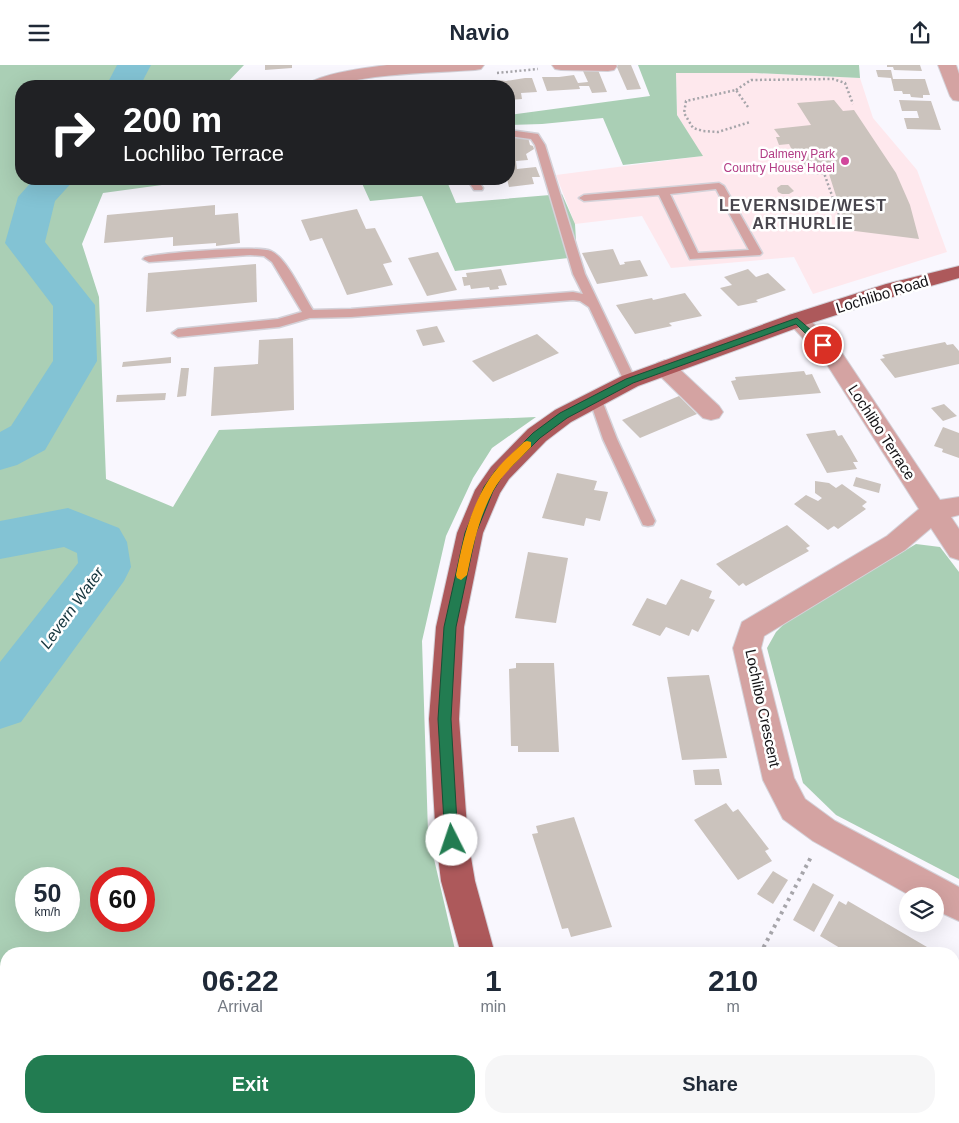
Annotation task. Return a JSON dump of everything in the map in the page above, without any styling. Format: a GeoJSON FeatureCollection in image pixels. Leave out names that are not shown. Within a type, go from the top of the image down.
{"type":"FeatureCollection","features":[{"type":"Feature","properties":{"kind":"main road","name":"Lochlibo Road"},"geometry":{"type":"LineString","coordinates":[[476,947],[458,881],[452,840],[444,737],[450,627],[470,533],[488,490],[500,473],[537,435],[563,416],[630,381],[797,321],[894,289],[959,272]]}},
{"type":"Feature","properties":{"kind":"street"},"geometry":{"type":"LineString","coordinates":[[561,65],[608,67]]}},
{"type":"Feature","properties":{"kind":"street"},"geometry":{"type":"LineString","coordinates":[[947,65],[959,96]]}},
{"type":"Feature","properties":{"kind":"street"},"geometry":{"type":"LineString","coordinates":[[329,80],[364,73],[483,69]]}},
{"type":"Feature","properties":{"kind":"street","name":"Lochlibo Terrace"},"geometry":{"type":"LineString","coordinates":[[797,321],[834,358],[946,509],[959,550]]}},
{"type":"Feature","properties":{"kind":"street"},"geometry":{"type":"LineString","coordinates":[[665,368],[710,412]]}},
{"type":"Feature","properties":{"kind":"street","name":"Lochlibo Crescent"},"geometry":{"type":"LineString","coordinates":[[946,509],[896,543],[752,630],[747,648],[779,780],[794,809],[824,831],[959,905]]}},
{"type":"Feature","properties":{"kind":"lane"},"geometry":{"type":"LineString","coordinates":[[515,134],[534,136],[540,145],[580,274],[630,381]]}},
{"type":"Feature","properties":{"kind":"lane"},"geometry":{"type":"LineString","coordinates":[[584,198],[663,191],[720,182],[756,253],[694,257],[663,191]]}},
{"type":"Feature","properties":{"kind":"lane"},"geometry":{"type":"LineString","coordinates":[[148,259],[250,252],[267,253],[276,260],[309,314]]}},
{"type":"Feature","properties":{"kind":"lane"},"geometry":{"type":"LineString","coordinates":[[178,333],[279,323],[309,314],[351,313],[573,296],[584,298],[594,305]]}},
{"type":"Feature","properties":{"kind":"lane"},"geometry":{"type":"LineString","coordinates":[[595,398],[610,439],[648,521]]}},
{"type":"Feature","properties":{"kind":"path"},"geometry":{"type":"LineString","coordinates":[[483,69],[538,69]]}},
{"type":"Feature","properties":{"kind":"path"},"geometry":{"type":"LineString","coordinates":[[750,122],[739,122],[719,133],[706,133],[693,129],[684,113],[686,101],[736,90],[752,80],[833,79],[845,83],[853,104]]}},
{"type":"Feature","properties":{"kind":"path"},"geometry":{"type":"LineString","coordinates":[[736,90],[748,107]]}},
{"type":"Feature","properties":{"kind":"path"},"geometry":{"type":"LineString","coordinates":[[808,173],[824,173],[840,218],[843,217]]}},
{"type":"Feature","properties":{"kind":"path"},"geometry":{"type":"LineString","coordinates":[[764,947],[824,831]]}},
{"type":"Feature","properties":{"kind":"shaded area"},"geometry":{"type":"Polygon","coordinates":[[[676,73],[755,73],[860,78],[873,118],[917,170],[947,252],[813,294],[794,257],[671,268],[642,216],[575,224],[556,175],[702,156],[677,115],[676,73]]]}},
{"type":"Feature","properties":{"kind":"green space"},"geometry":{"type":"Polygon","coordinates":[[[0,65],[244,65],[230,80],[15,80],[15,185],[162,185],[103,193],[82,244],[99,297],[106,479],[173,507],[219,430],[536,417],[492,448],[473,478],[446,536],[422,641],[428,833],[454,947],[0,947],[0,65]]]}},
{"type":"Feature","properties":{"kind":"green space"},"geometry":{"type":"Polygon","coordinates":[[[638,65],[859,65],[860,78],[755,73],[676,73],[677,115],[703,156],[623,165],[603,118],[515,125],[515,114],[650,96],[638,65]]]}},
{"type":"Feature","properties":{"kind":"green space"},"geometry":{"type":"Polygon","coordinates":[[[363,185],[448,185],[456,203],[562,194],[575,224],[577,257],[455,271],[422,196],[370,201],[363,185]]]}},
{"type":"Feature","properties":{"kind":"green space"},"geometry":{"type":"Polygon","coordinates":[[[916,544],[940,547],[959,572],[959,879],[836,815],[803,783],[767,648],[776,632],[787,621],[916,544]]]}},
{"type":"Feature","properties":{"kind":"building"},"geometry":{"type":"Polygon","coordinates":[[[265,65],[292,65],[292,68],[265,70],[265,65]]]}},
{"type":"Feature","properties":{"kind":"building"},"geometry":{"type":"Polygon","coordinates":[[[616,65],[631,65],[641,89],[627,90],[616,65]]]}},
{"type":"Feature","properties":{"kind":"building"},"geometry":{"type":"Polygon","coordinates":[[[887,65],[920,65],[922,71],[894,70],[893,67],[887,67],[887,65]]]}},
{"type":"Feature","properties":{"kind":"building"},"geometry":{"type":"Polygon","coordinates":[[[598,70],[607,92],[592,93],[589,86],[579,86],[580,89],[547,91],[542,77],[574,75],[578,83],[588,82],[583,71],[598,70]]]}},
{"type":"Feature","properties":{"kind":"building"},"geometry":{"type":"Polygon","coordinates":[[[876,70],[891,70],[893,79],[925,79],[930,95],[923,95],[923,98],[911,97],[910,94],[903,94],[902,91],[894,91],[891,78],[878,77],[876,70]]]}},
{"type":"Feature","properties":{"kind":"building"},"geometry":{"type":"Polygon","coordinates":[[[532,78],[537,92],[521,93],[522,99],[515,100],[515,80],[512,80],[532,78]]]}},
{"type":"Feature","properties":{"kind":"building","name":"Dalmeny Park Country House Hotel"},"geometry":{"type":"Polygon","coordinates":[[[834,100],[843,111],[854,110],[896,173],[910,205],[919,239],[847,230],[828,171],[808,172],[797,151],[793,152],[789,144],[779,145],[776,137],[780,137],[774,129],[811,125],[797,103],[834,100]]]}},
{"type":"Feature","properties":{"kind":"building"},"geometry":{"type":"Polygon","coordinates":[[[899,100],[931,101],[941,130],[907,129],[904,118],[919,118],[917,111],[902,111],[899,100]]]}},
{"type":"Feature","properties":{"kind":"building"},"geometry":{"type":"Polygon","coordinates":[[[528,137],[530,145],[533,146],[534,149],[526,154],[528,160],[516,161],[517,169],[536,167],[540,177],[532,177],[534,184],[509,187],[508,185],[515,185],[515,138],[528,137]]]}},
{"type":"Feature","properties":{"kind":"building"},"geometry":{"type":"Polygon","coordinates":[[[781,185],[788,185],[794,191],[789,194],[782,194],[778,192],[777,188],[781,185]]]}},
{"type":"Feature","properties":{"kind":"building"},"geometry":{"type":"Polygon","coordinates":[[[215,205],[215,215],[238,213],[240,243],[216,246],[216,243],[173,246],[173,237],[104,243],[107,215],[215,205]]]}},
{"type":"Feature","properties":{"kind":"building"},"geometry":{"type":"Polygon","coordinates":[[[357,209],[366,229],[375,228],[392,262],[383,264],[393,285],[347,295],[322,238],[310,241],[301,220],[357,209]]]}},
{"type":"Feature","properties":{"kind":"building"},"geometry":{"type":"Polygon","coordinates":[[[613,249],[620,265],[625,264],[624,262],[640,260],[648,276],[597,284],[582,253],[613,249]]]}},
{"type":"Feature","properties":{"kind":"building"},"geometry":{"type":"Polygon","coordinates":[[[438,252],[457,290],[427,296],[408,258],[438,252]]]}},
{"type":"Feature","properties":{"kind":"building"},"geometry":{"type":"Polygon","coordinates":[[[256,264],[257,302],[146,312],[148,273],[256,264]]]}},
{"type":"Feature","properties":{"kind":"building"},"geometry":{"type":"Polygon","coordinates":[[[501,269],[507,285],[498,286],[499,289],[490,290],[489,287],[471,289],[470,285],[464,286],[462,277],[467,277],[466,273],[501,269]]]}},
{"type":"Feature","properties":{"kind":"building"},"geometry":{"type":"Polygon","coordinates":[[[748,269],[756,277],[768,273],[786,290],[756,300],[758,302],[738,306],[720,288],[732,285],[724,277],[748,269]]]}},
{"type":"Feature","properties":{"kind":"building"},"geometry":{"type":"Polygon","coordinates":[[[685,293],[702,316],[669,323],[672,326],[635,334],[616,305],[652,298],[653,300],[685,293]]]}},
{"type":"Feature","properties":{"kind":"building"},"geometry":{"type":"Polygon","coordinates":[[[437,326],[445,342],[423,346],[416,330],[437,326]]]}},
{"type":"Feature","properties":{"kind":"building"},"geometry":{"type":"Polygon","coordinates":[[[537,334],[559,353],[493,382],[472,361],[537,334]]]}},
{"type":"Feature","properties":{"kind":"building"},"geometry":{"type":"Polygon","coordinates":[[[293,338],[294,410],[211,416],[214,367],[258,364],[259,340],[293,338]]]}},
{"type":"Feature","properties":{"kind":"building"},"geometry":{"type":"Polygon","coordinates":[[[945,342],[947,345],[953,344],[959,351],[959,364],[895,378],[880,359],[885,358],[882,355],[945,342]]]}},
{"type":"Feature","properties":{"kind":"building"},"geometry":{"type":"Polygon","coordinates":[[[171,357],[171,363],[122,367],[123,362],[171,357]]]}},
{"type":"Feature","properties":{"kind":"building"},"geometry":{"type":"Polygon","coordinates":[[[181,368],[189,368],[186,396],[177,397],[181,368]]]}},
{"type":"Feature","properties":{"kind":"building"},"geometry":{"type":"Polygon","coordinates":[[[804,371],[806,375],[812,374],[821,393],[739,400],[731,381],[736,380],[735,377],[804,371]]]}},
{"type":"Feature","properties":{"kind":"building"},"geometry":{"type":"Polygon","coordinates":[[[166,393],[165,400],[116,402],[117,395],[166,393]]]}},
{"type":"Feature","properties":{"kind":"building"},"geometry":{"type":"Polygon","coordinates":[[[679,396],[697,414],[640,438],[622,420],[679,396]]]}},
{"type":"Feature","properties":{"kind":"building"},"geometry":{"type":"Polygon","coordinates":[[[944,404],[957,416],[943,421],[931,408],[944,404]]]}},
{"type":"Feature","properties":{"kind":"building"},"geometry":{"type":"Polygon","coordinates":[[[943,427],[959,433],[959,458],[942,452],[943,449],[934,446],[943,427]]]}},
{"type":"Feature","properties":{"kind":"building"},"geometry":{"type":"Polygon","coordinates":[[[835,430],[838,436],[842,435],[858,462],[853,462],[857,469],[827,473],[806,434],[835,430]]]}},
{"type":"Feature","properties":{"kind":"building"},"geometry":{"type":"Polygon","coordinates":[[[557,473],[597,481],[594,490],[608,492],[600,521],[586,518],[584,526],[542,518],[557,473]]]}},
{"type":"Feature","properties":{"kind":"building"},"geometry":{"type":"Polygon","coordinates":[[[856,477],[881,484],[879,493],[853,486],[856,477]]]}},
{"type":"Feature","properties":{"kind":"building"},"geometry":{"type":"Polygon","coordinates":[[[815,481],[829,483],[836,488],[842,484],[867,502],[862,506],[866,509],[838,529],[834,526],[828,530],[794,504],[806,495],[818,501],[822,498],[815,493],[815,481]]]}},
{"type":"Feature","properties":{"kind":"building"},"geometry":{"type":"Polygon","coordinates":[[[787,525],[810,546],[806,548],[809,551],[746,586],[743,583],[739,586],[716,564],[787,525]]]}},
{"type":"Feature","properties":{"kind":"building"},"geometry":{"type":"Polygon","coordinates":[[[528,552],[568,558],[556,623],[515,618],[528,552]]]}},
{"type":"Feature","properties":{"kind":"building"},"geometry":{"type":"Polygon","coordinates":[[[681,579],[712,591],[709,598],[715,600],[698,632],[692,629],[689,636],[666,627],[660,636],[632,625],[647,598],[666,605],[681,579]]]}},
{"type":"Feature","properties":{"kind":"building"},"geometry":{"type":"Polygon","coordinates":[[[516,663],[554,663],[559,752],[518,752],[518,746],[511,746],[509,669],[516,668],[516,663]]]}},
{"type":"Feature","properties":{"kind":"building"},"geometry":{"type":"Polygon","coordinates":[[[709,675],[727,758],[682,760],[667,677],[709,675]]]}},
{"type":"Feature","properties":{"kind":"building"},"geometry":{"type":"Polygon","coordinates":[[[719,769],[722,785],[695,785],[693,770],[719,769]]]}},
{"type":"Feature","properties":{"kind":"building"},"geometry":{"type":"Polygon","coordinates":[[[726,803],[733,812],[738,809],[769,849],[765,851],[772,861],[738,880],[694,820],[726,803]]]}},
{"type":"Feature","properties":{"kind":"building"},"geometry":{"type":"Polygon","coordinates":[[[574,817],[612,927],[571,937],[568,928],[562,929],[532,834],[538,833],[536,826],[574,817]]]}},
{"type":"Feature","properties":{"kind":"building"},"geometry":{"type":"Polygon","coordinates":[[[773,871],[788,880],[773,904],[757,894],[773,871]]]}},
{"type":"Feature","properties":{"kind":"building"},"geometry":{"type":"Polygon","coordinates":[[[813,883],[834,895],[814,932],[793,920],[813,883]]]}},
{"type":"Feature","properties":{"kind":"building"},"geometry":{"type":"Polygon","coordinates":[[[839,901],[846,905],[848,901],[927,947],[838,947],[820,936],[839,901]]]}},
{"type":"Feature","properties":{"kind":"waterway","name":"Levern Water"},"geometry":{"type":"LineString","coordinates":[[126,80],[134,65]]}},
{"type":"Feature","properties":{"kind":"waterway","name":"Levern Water"},"geometry":{"type":"LineString","coordinates":[[0,453],[28,438],[75,361],[74,305],[25,243],[37,197],[50,185]]}},
{"type":"Feature","properties":{"kind":"waterway","name":"Levern Water"},"geometry":{"type":"LineString","coordinates":[[0,540],[68,527],[101,542],[105,567],[0,705]]}},
{"type":"Feature","properties":{"kind":"slow traffic"},"geometry":{"type":"LineString","coordinates":[[461,575],[470,533],[488,490],[500,473],[527,444]]}},
{"type":"Feature","properties":{"kind":"place","name":"Dalmeny Park Country House Hotel"},"geometry":{"type":"Point","coordinates":[845,161]}},
{"type":"Feature","properties":{"kind":"district","name":"LEVERNSIDE/WEST ARTHURLIE"},"geometry":{"type":"Point","coordinates":[803,214]}},
{"type":"Feature","properties":{"kind":"route"},"geometry":{"type":"LineString","coordinates":[[452,840],[444,719],[450,627],[470,533],[488,490],[500,473],[537,435],[563,416],[630,381],[797,321],[823,345]]}}]}
